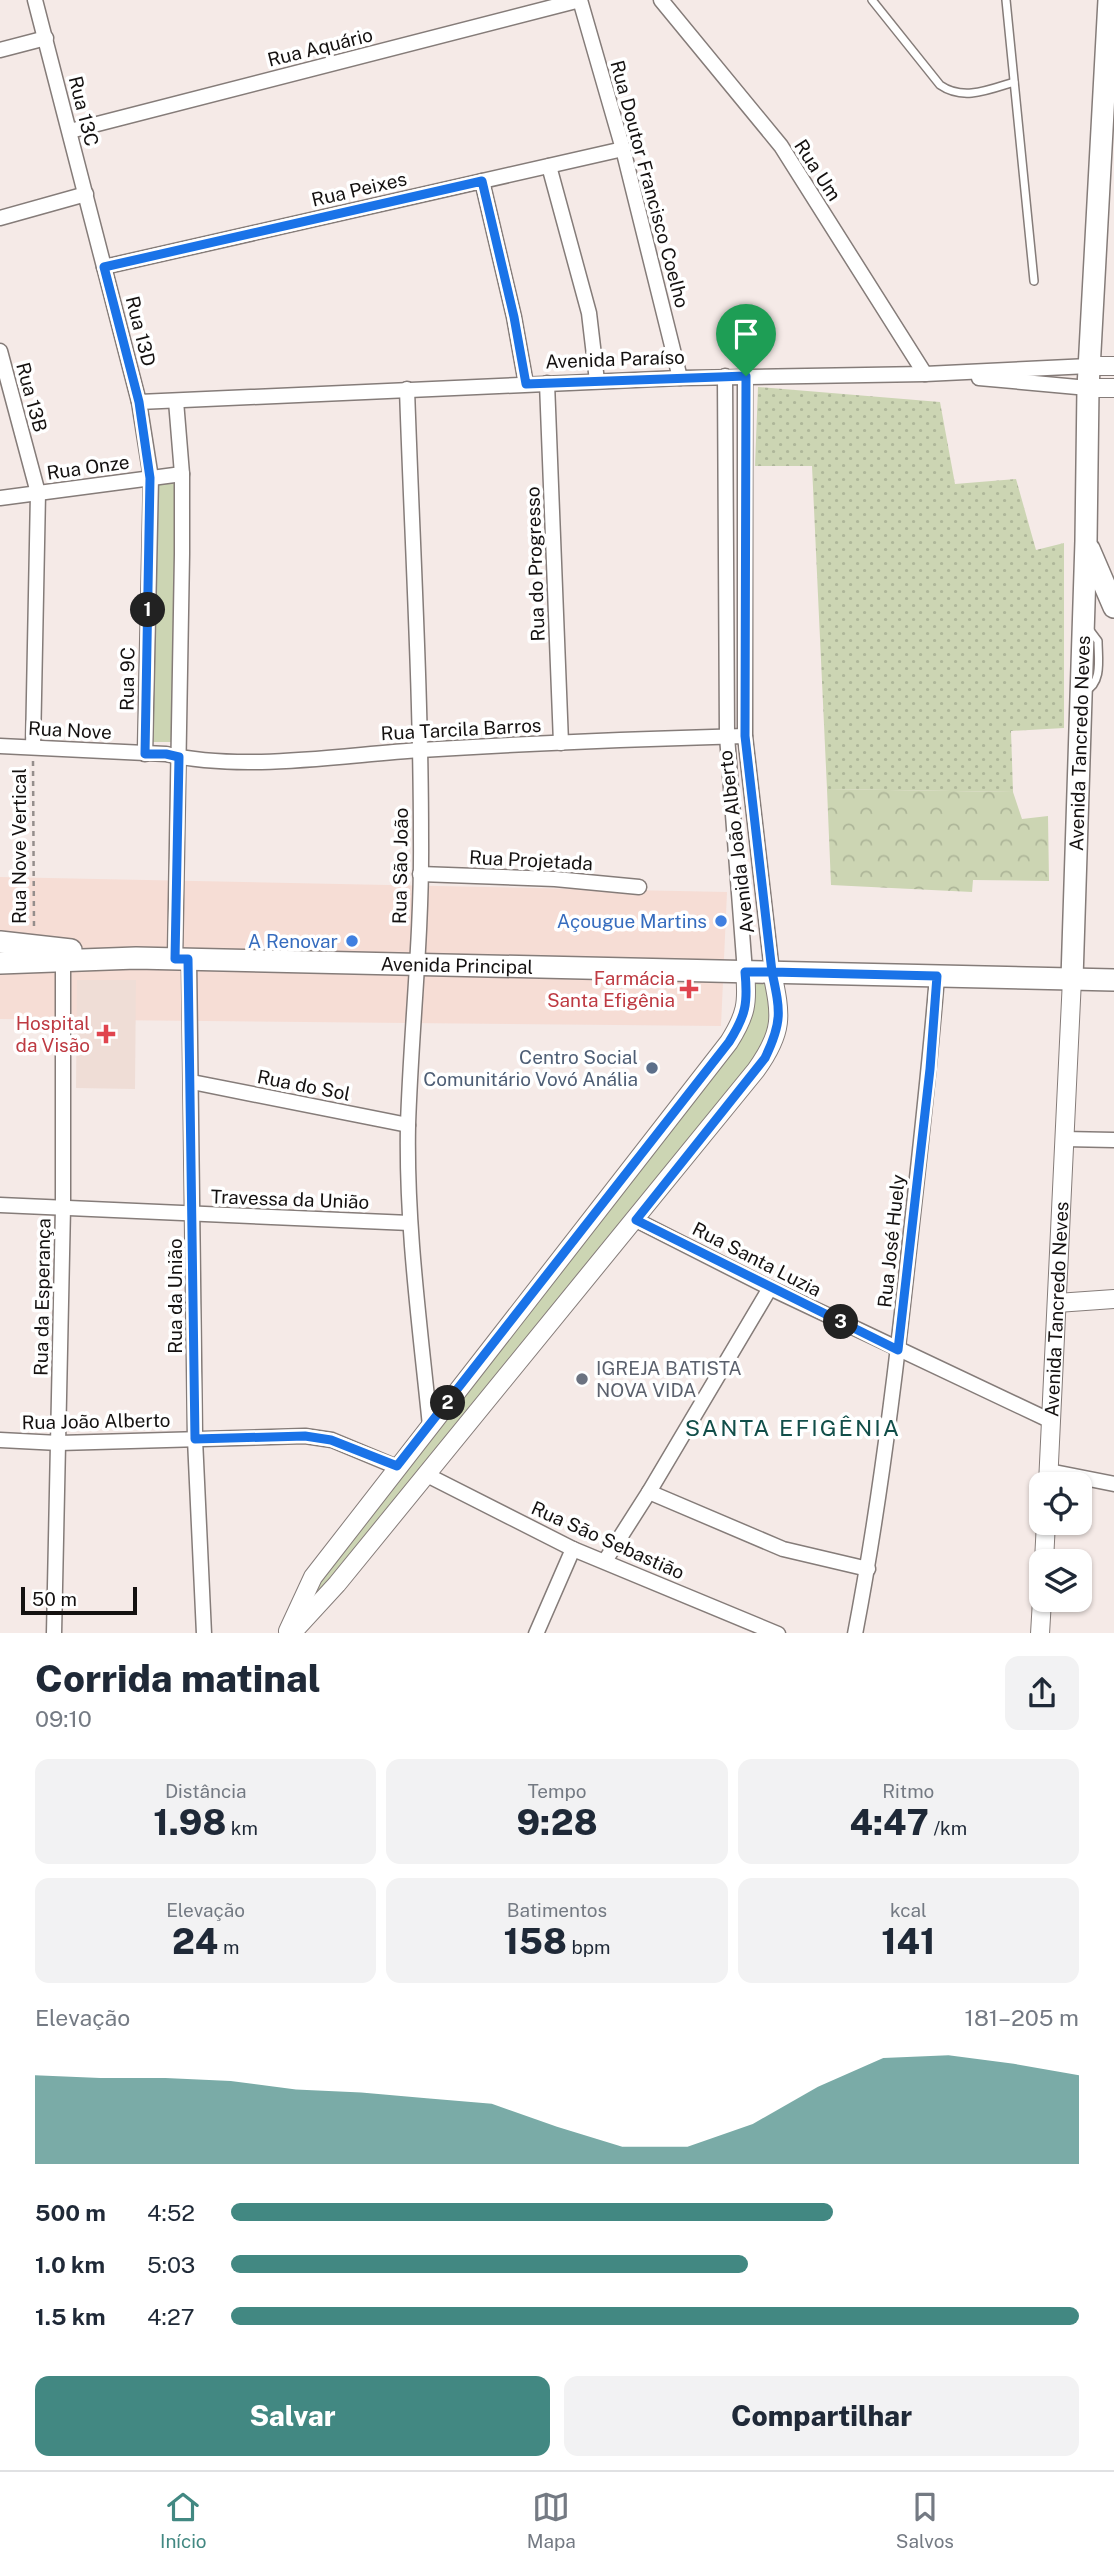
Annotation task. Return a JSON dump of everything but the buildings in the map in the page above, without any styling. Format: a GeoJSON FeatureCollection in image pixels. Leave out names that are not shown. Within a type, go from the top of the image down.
{"type":"FeatureCollection","features":[{"type":"Feature","properties":{"kind":"main road","name":"Avenida Tancredo Neves"},"geometry":{"type":"LineString","coordinates":[[1072,979],[1084,617],[1088,388],[1109,0]]}},
{"type":"Feature","properties":{"kind":"main road"},"geometry":{"type":"LineString","coordinates":[[1086,541],[1114,606]]}},
{"type":"Feature","properties":{"kind":"main road"},"geometry":{"type":"LineString","coordinates":[[1084,617],[1096,602],[1114,606]]}},
{"type":"Feature","properties":{"kind":"main road","name":"Avenida Principal"},"geometry":{"type":"LineString","coordinates":[[0,942],[136,958]]}},
{"type":"Feature","properties":{"kind":"main road","name":"Avenida Principal"},"geometry":{"type":"LineString","coordinates":[[0,963],[136,958],[1114,980]]}},
{"type":"Feature","properties":{"kind":"street","name":"Rua 13C"},"geometry":{"type":"LineString","coordinates":[[35,0],[86,194]]}},
{"type":"Feature","properties":{"kind":"street","name":"Rua Aquário"},"geometry":{"type":"LineString","coordinates":[[70,131],[580,0]]}},
{"type":"Feature","properties":{"kind":"street","name":"Rua Doutor Francisco Coelho"},"geometry":{"type":"LineString","coordinates":[[580,0],[623,149],[680,378]]}},
{"type":"Feature","properties":{"kind":"street","name":"Rua Um"},"geometry":{"type":"LineString","coordinates":[[661,0],[781,146],[925,374]]}},
{"type":"Feature","properties":{"kind":"street"},"geometry":{"type":"LineString","coordinates":[[0,50],[46,38]]}},
{"type":"Feature","properties":{"kind":"street","name":"Rua Peixes"},"geometry":{"type":"LineString","coordinates":[[104,267],[623,149]]}},
{"type":"Feature","properties":{"kind":"street"},"geometry":{"type":"LineString","coordinates":[[549,166],[589,313],[597,381]]}},
{"type":"Feature","properties":{"kind":"street"},"geometry":{"type":"LineString","coordinates":[[482,181],[514,317],[526,384]]}},
{"type":"Feature","properties":{"kind":"street"},"geometry":{"type":"LineString","coordinates":[[0,218],[86,194]]}},
{"type":"Feature","properties":{"kind":"street","name":"Rua 13D"},"geometry":{"type":"LineString","coordinates":[[86,194],[139,402],[150,478]]}},
{"type":"Feature","properties":{"kind":"street","name":"Rua 13B"},"geometry":{"type":"LineString","coordinates":[[0,351],[38,494],[33,747]]}},
{"type":"Feature","properties":{"kind":"street","name":"Avenida Paraíso"},"geometry":{"type":"LineString","coordinates":[[139,402],[725,376],[925,374],[1114,366]]}},
{"type":"Feature","properties":{"kind":"street","name":"Avenida Paraíso"},"geometry":{"type":"LineString","coordinates":[[925,374],[1114,388]]}},
{"type":"Feature","properties":{"kind":"street","name":"Avenida João Alberto"},"geometry":{"type":"LineString","coordinates":[[288,1633],[313,1577],[729,1042],[746,1009],[727,736],[725,376]]}},
{"type":"Feature","properties":{"kind":"street","name":"Avenida João Alberto"},"geometry":{"type":"LineString","coordinates":[[288,1633],[337,1584],[636,1220],[765,1058],[778,1027],[780,1010],[772,972],[745,736],[746,376]]}},
{"type":"Feature","properties":{"kind":"street","name":"Rua do Progresso"},"geometry":{"type":"LineString","coordinates":[[547,383],[561,743]]}},
{"type":"Feature","properties":{"kind":"street","name":"Rua São João"},"geometry":{"type":"LineString","coordinates":[[407,389],[420,750],[418,964],[408,1125],[410,1223],[430,1426]]}},
{"type":"Feature","properties":{"kind":"street","name":"Rua da União"},"geometry":{"type":"LineString","coordinates":[[176,401],[182,474],[179,757],[182,959],[192,1082],[195,1439],[204,1633]]}},
{"type":"Feature","properties":{"kind":"street","name":"Rua Onze"},"geometry":{"type":"LineString","coordinates":[[0,498],[182,474]]}},
{"type":"Feature","properties":{"kind":"street","name":"Rua 9C"},"geometry":{"type":"LineString","coordinates":[[145,754],[150,478]]}},
{"type":"Feature","properties":{"kind":"street","name":"Rua Tarcila Barros"},"geometry":{"type":"LineString","coordinates":[[179,757],[249,761],[420,750],[745,736]]}},
{"type":"Feature","properties":{"kind":"street","name":"Rua Nove"},"geometry":{"type":"LineString","coordinates":[[0,746],[166,754],[179,757]]}},
{"type":"Feature","properties":{"kind":"street","name":"Rua Projetada"},"geometry":{"type":"LineString","coordinates":[[420,874],[555,879],[639,887]]}},
{"type":"Feature","properties":{"kind":"street","name":"Rua da Esperança"},"geometry":{"type":"LineString","coordinates":[[54,1633],[63,1207],[63,961]]}},
{"type":"Feature","properties":{"kind":"street","name":"Rua José Huely"},"geometry":{"type":"LineString","coordinates":[[855,1633],[877,1516],[898,1350],[930,1069],[937,976]]}},
{"type":"Feature","properties":{"kind":"street","name":"Avenida Tancredo Neves"},"geometry":{"type":"LineString","coordinates":[[1049,1472],[1072,979]]}},
{"type":"Feature","properties":{"kind":"street","name":"Rua do Sol"},"geometry":{"type":"LineString","coordinates":[[192,1082],[408,1125]]}},
{"type":"Feature","properties":{"kind":"street"},"geometry":{"type":"LineString","coordinates":[[1064,1139],[1114,1140]]}},
{"type":"Feature","properties":{"kind":"street","name":"Travessa da União"},"geometry":{"type":"LineString","coordinates":[[0,1205],[410,1223]]}},
{"type":"Feature","properties":{"kind":"street","name":"Rua Santa Luzia"},"geometry":{"type":"LineString","coordinates":[[636,1220],[898,1350],[1051,1421]]}},
{"type":"Feature","properties":{"kind":"street"},"geometry":{"type":"LineString","coordinates":[[605,1561],[770,1288]]}},
{"type":"Feature","properties":{"kind":"street"},"geometry":{"type":"LineString","coordinates":[[1057,1303],[1114,1299]]}},
{"type":"Feature","properties":{"kind":"street","name":"Rua João Alberto"},"geometry":{"type":"LineString","coordinates":[[0,1440],[59,1443],[305,1436],[357,1449],[397,1466]]}},
{"type":"Feature","properties":{"kind":"street","name":"Rua São Sebastião"},"geometry":{"type":"LineString","coordinates":[[425,1474],[573,1549],[778,1633]]}},
{"type":"Feature","properties":{"kind":"street"},"geometry":{"type":"LineString","coordinates":[[1092,1482],[1114,1484]]}},
{"type":"Feature","properties":{"kind":"street"},"geometry":{"type":"LineString","coordinates":[[649,1492],[783,1549],[868,1569]]}},
{"type":"Feature","properties":{"kind":"street"},"geometry":{"type":"LineString","coordinates":[[536,1633],[573,1549]]}},
{"type":"Feature","properties":{"kind":"street"},"geometry":{"type":"LineString","coordinates":[[1040,1633],[1041,1612]]}},
{"type":"Feature","properties":{"kind":"lane"},"geometry":{"type":"LineString","coordinates":[[872,0],[940,85],[952,93],[975,93],[1014,82]]}},
{"type":"Feature","properties":{"kind":"lane"},"geometry":{"type":"LineString","coordinates":[[1006,0],[1034,281]]}},
{"type":"Feature","properties":{"kind":"path","name":"Rua Nove Vertical"},"geometry":{"type":"LineString","coordinates":[[33,747],[34,945]]}},
{"type":"Feature","properties":{"kind":"shaded area"},"geometry":{"type":"Polygon","coordinates":[[[0,877],[727,892],[721,1026],[0,1019],[0,877]]]}},
{"type":"Feature","properties":{"kind":"shaded area","name":"Hospital da Visão"},"geometry":{"type":"Polygon","coordinates":[[[77,980],[136,980],[135,1089],[76,1088],[77,980]]]}},
{"type":"Feature","properties":{"kind":"green space"},"geometry":{"type":"Polygon","coordinates":[[[758,387],[940,402],[955,484],[1016,479],[1036,550],[1064,543],[1064,728],[1011,731],[1013,792],[827,789],[812,466],[755,466],[758,387]]]}},
{"type":"Feature","properties":{"kind":"green space"},"geometry":{"type":"Polygon","coordinates":[[[175,482],[172,742],[152,742],[157,483],[175,482]]]}},
{"type":"Feature","properties":{"kind":"green space"},"geometry":{"type":"Polygon","coordinates":[[[827,789],[1013,792],[1022,819],[1048,816],[1049,881],[973,880],[972,892],[831,885],[827,789]]]}},
{"type":"Feature","properties":{"kind":"green space"},"geometry":{"type":"Polygon","coordinates":[[[769,982],[770,1006],[766,1035],[749,1065],[298,1621],[321,1578],[737,1045],[752,1015],[754,983],[769,982]]]}},
{"type":"Feature","properties":{"kind":"place","name":"Açougue Martins"},"geometry":{"type":"Point","coordinates":[721,921]}},
{"type":"Feature","properties":{"kind":"place","name":"A Renovar"},"geometry":{"type":"Point","coordinates":[352,941]}},
{"type":"Feature","properties":{"kind":"place","name":"Farmácia Santa Efigênia"},"geometry":{"type":"Point","coordinates":[689,989]}},
{"type":"Feature","properties":{"kind":"place","name":"Hospital da Visão"},"geometry":{"type":"Point","coordinates":[106,1034]}},
{"type":"Feature","properties":{"kind":"place","name":"Centro Social Comunitário Vovó Anália"},"geometry":{"type":"Point","coordinates":[652,1068]}},
{"type":"Feature","properties":{"kind":"place","name":"IGREJA BATISTA NOVA VIDA"},"geometry":{"type":"Point","coordinates":[582,1379]}},
{"type":"Feature","properties":{"kind":"district","name":"SANTA EFIGÊNIA"},"geometry":{"type":"Point","coordinates":[793,1427]}},
{"type":"Feature","properties":{"kind":"route"},"geometry":{"type":"LineString","coordinates":[[746,376],[526,384],[514,317],[482,181],[104,267],[139,402],[150,478],[145,754],[179,757],[175,959],[188,959],[193,1148],[195,1439],[305,1436],[331,1440],[397,1466],[729,1042],[746,1009],[745,972],[772,972],[937,976],[930,1069],[898,1350],[636,1220],[765,1058],[778,1027],[780,1010],[772,972],[745,736],[746,376]]}}]}
